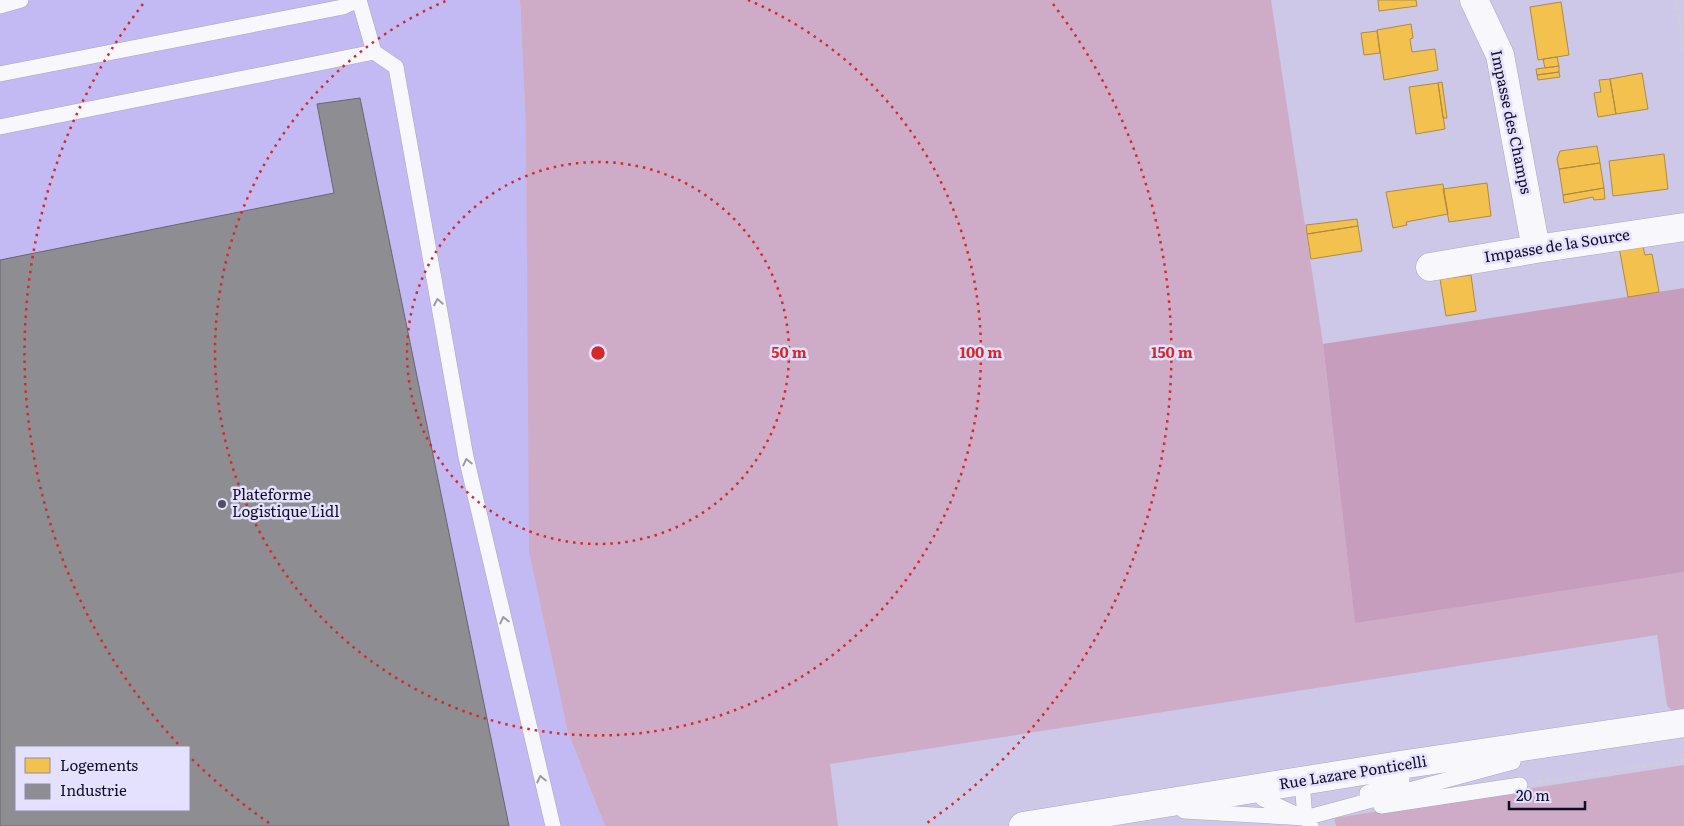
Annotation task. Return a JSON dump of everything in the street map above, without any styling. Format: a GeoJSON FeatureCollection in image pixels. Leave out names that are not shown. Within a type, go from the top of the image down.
{"type":"FeatureCollection","features":[{"type":"Feature","properties":{"kind":"street","name":"Impasse des Champs"},"geometry":{"type":"LineString","coordinates":[[1474,0],[1500,55],[1536,249]]}},
{"type":"Feature","properties":{"kind":"street","name":"Impasse de la Source"},"geometry":{"type":"LineString","coordinates":[[1430,266],[1684,228]]}},
{"type":"Feature","properties":{"kind":"street","name":"Rue Lazare Ponticelli"},"geometry":{"type":"LineString","coordinates":[[1023,826],[1400,765],[1684,723]]}},
{"type":"Feature","properties":{"kind":"lane"},"geometry":{"type":"LineString","coordinates":[[0,6],[21,0]]}},
{"type":"Feature","properties":{"kind":"lane"},"geometry":{"type":"LineString","coordinates":[[0,74],[343,7],[359,0],[374,52],[396,67],[466,457],[553,826]]}},
{"type":"Feature","properties":{"kind":"lane"},"geometry":{"type":"LineString","coordinates":[[0,127],[374,52]]}},
{"type":"Feature","properties":{"kind":"lane"},"geometry":{"type":"LineString","coordinates":[[1184,811],[1305,823],[1512,762]]}},
{"type":"Feature","properties":{"kind":"lane"},"geometry":{"type":"LineString","coordinates":[[1305,823],[1402,779]]}},
{"type":"Feature","properties":{"kind":"lane"},"geometry":{"type":"LineString","coordinates":[[1251,826],[1305,823],[1520,785]]}},
{"type":"Feature","properties":{"kind":"lane"},"geometry":{"type":"LineString","coordinates":[[1303,794],[1305,823]]}},
{"type":"Feature","properties":{"kind":"lane"},"geometry":{"type":"LineString","coordinates":[[1263,799],[1305,823]]}},
{"type":"Feature","properties":{"kind":"path"},"geometry":{"type":"LineString","coordinates":[[1676,0],[1684,52]]}},
{"type":"Feature","properties":{"kind":"path"},"geometry":{"type":"LineString","coordinates":[[1520,785],[1684,760]]}},
{"type":"Feature","properties":{"kind":"shaded area"},"geometry":{"type":"Polygon","coordinates":[[[0,0],[520,0],[526,129],[568,732],[605,826],[0,826],[0,0]]]}},
{"type":"Feature","properties":{"kind":"shaded area"},"geometry":{"type":"Polygon","coordinates":[[[520,0],[1271,0],[1323,344],[1355,622],[1684,572],[1684,710],[1674,712],[1667,706],[1657,635],[830,764],[838,826],[605,826],[568,732],[529,551],[526,129],[520,0]]]}},
{"type":"Feature","properties":{"kind":"shaded area"},"geometry":{"type":"Polygon","coordinates":[[[1684,288],[1684,572],[1355,623],[1323,344],[1684,288]]]}},
{"type":"Feature","properties":{"kind":"shaded area"},"geometry":{"type":"Polygon","coordinates":[[[1684,765],[1684,826],[1336,826],[1334,818],[1684,765]]]}},
{"type":"Feature","properties":{"kind":"building: Logements"},"geometry":{"type":"Polygon","coordinates":[[[1378,0],[1416,0],[1417,6],[1379,11],[1378,0]]]}},
{"type":"Feature","properties":{"kind":"building: Logements"},"geometry":{"type":"Polygon","coordinates":[[[1561,2],[1569,55],[1538,60],[1530,7],[1561,2]]]}},
{"type":"Feature","properties":{"kind":"building: Logements"},"geometry":{"type":"Polygon","coordinates":[[[1411,24],[1413,38],[1410,39],[1412,52],[1435,49],[1438,70],[1384,80],[1377,30],[1411,24]]]}},
{"type":"Feature","properties":{"kind":"building: Logements"},"geometry":{"type":"Polygon","coordinates":[[[1377,31],[1380,53],[1364,55],[1361,33],[1377,31]]]}},
{"type":"Feature","properties":{"kind":"building: Logements"},"geometry":{"type":"Polygon","coordinates":[[[1557,57],[1559,66],[1545,68],[1543,59],[1557,57]]]}},
{"type":"Feature","properties":{"kind":"building: Logements"},"geometry":{"type":"Polygon","coordinates":[[[1559,66],[1559,72],[1537,75],[1536,69],[1559,66]]]}},
{"type":"Feature","properties":{"kind":"building: Logements"},"geometry":{"type":"Polygon","coordinates":[[[1559,72],[1560,77],[1538,80],[1537,75],[1559,72]]]}},
{"type":"Feature","properties":{"kind":"building: Logements"},"geometry":{"type":"Polygon","coordinates":[[[1642,73],[1648,109],[1616,114],[1610,79],[1642,73]]]}},
{"type":"Feature","properties":{"kind":"building: Logements"},"geometry":{"type":"Polygon","coordinates":[[[1610,79],[1616,114],[1598,117],[1594,93],[1601,92],[1599,80],[1610,79]]]}},
{"type":"Feature","properties":{"kind":"building: Logements"},"geometry":{"type":"Polygon","coordinates":[[[1442,82],[1447,118],[1443,118],[1438,83],[1442,82]]]}},
{"type":"Feature","properties":{"kind":"building: Logements"},"geometry":{"type":"Polygon","coordinates":[[[1438,83],[1445,129],[1416,134],[1409,87],[1438,83]]]}},
{"type":"Feature","properties":{"kind":"building: Logements"},"geometry":{"type":"Polygon","coordinates":[[[1597,146],[1600,163],[1559,169],[1557,159],[1560,151],[1597,146]]]}},
{"type":"Feature","properties":{"kind":"building: Logements"},"geometry":{"type":"Polygon","coordinates":[[[1664,154],[1668,189],[1613,196],[1609,161],[1664,154]]]}},
{"type":"Feature","properties":{"kind":"building: Logements"},"geometry":{"type":"Polygon","coordinates":[[[1600,163],[1604,188],[1563,195],[1559,169],[1600,163]]]}},
{"type":"Feature","properties":{"kind":"building: Logements"},"geometry":{"type":"Polygon","coordinates":[[[1487,183],[1491,216],[1449,222],[1443,189],[1487,183]]]}},
{"type":"Feature","properties":{"kind":"building: Logements"},"geometry":{"type":"Polygon","coordinates":[[[1443,184],[1448,214],[1406,222],[1407,225],[1393,228],[1386,192],[1443,184]]]}},
{"type":"Feature","properties":{"kind":"building: Logements"},"geometry":{"type":"Polygon","coordinates":[[[1604,188],[1605,199],[1594,200],[1593,197],[1564,203],[1563,195],[1604,188]]]}},
{"type":"Feature","properties":{"kind":"building: Logements"},"geometry":{"type":"Polygon","coordinates":[[[1357,219],[1358,226],[1307,234],[1306,225],[1357,219]]]}},
{"type":"Feature","properties":{"kind":"building: Logements"},"geometry":{"type":"Polygon","coordinates":[[[1358,226],[1362,251],[1311,259],[1307,234],[1358,226]]]}},
{"type":"Feature","properties":{"kind":"building: Logements"},"geometry":{"type":"Polygon","coordinates":[[[1642,243],[1645,255],[1652,254],[1659,292],[1628,297],[1619,247],[1642,243]]]}},
{"type":"Feature","properties":{"kind":"building: Logements"},"geometry":{"type":"Polygon","coordinates":[[[1471,275],[1476,311],[1446,316],[1440,279],[1471,275]]]}},
{"type":"Feature","properties":{"kind":"building: Industrie","name":"Plateforme Logistique Lidl"},"geometry":{"type":"Polygon","coordinates":[[[360,98],[509,826],[0,826],[0,260],[334,193],[317,104],[360,98]]]}},
{"type":"Feature","properties":{"kind":"place","name":"Plateforme Logistique Lidl"},"geometry":{"type":"Point","coordinates":[222,504]}}]}
